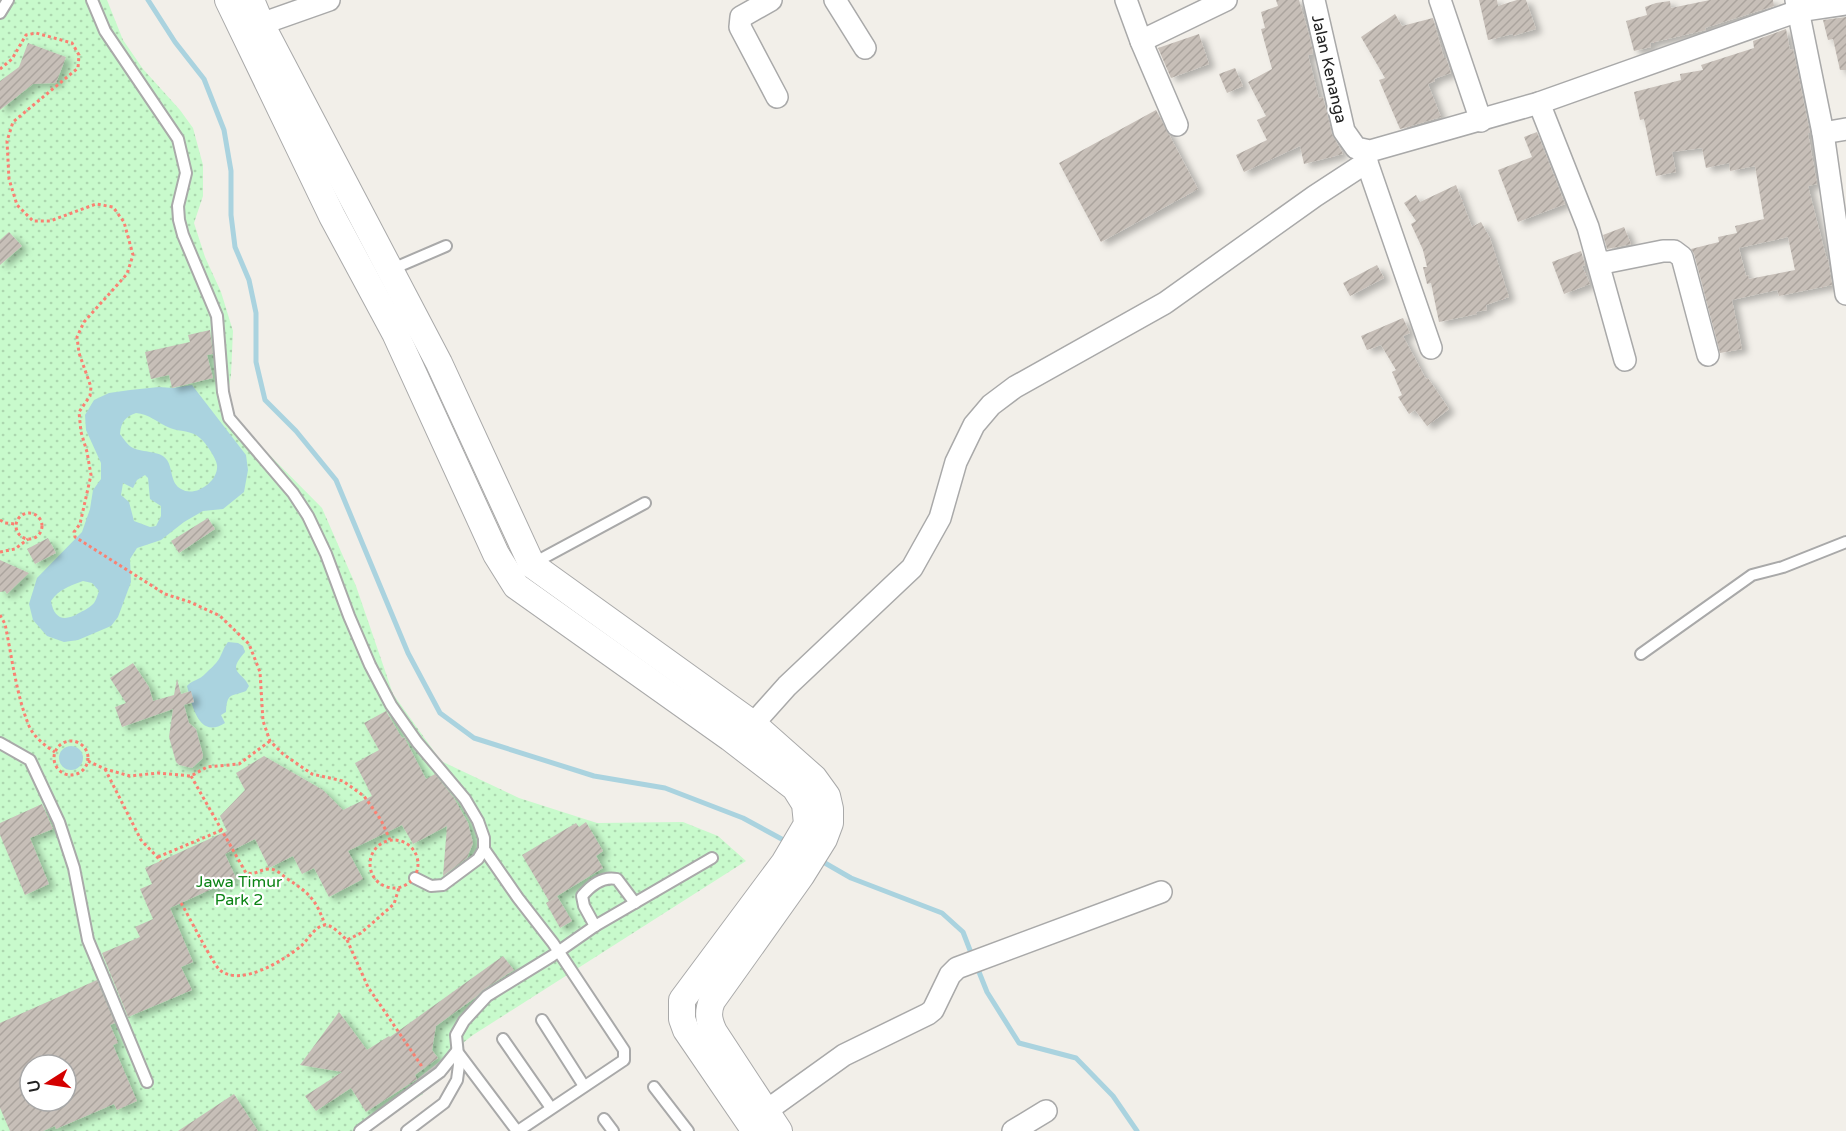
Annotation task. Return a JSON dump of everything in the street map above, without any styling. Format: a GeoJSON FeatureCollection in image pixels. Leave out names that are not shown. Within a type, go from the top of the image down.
{"type":"FeatureCollection","features":[{"type":"Feature","properties":{"kind":"street"},"geometry":{"type":"LineString","coordinates":[[228,0],[325,171]]}},
{"type":"Feature","properties":{"kind":"street"},"geometry":{"type":"LineString","coordinates":[[251,0],[395,333],[496,554],[795,788],[805,804],[815,831]]}},
{"type":"Feature","properties":{"kind":"street"},"geometry":{"type":"LineString","coordinates":[[261,24],[329,0]]}},
{"type":"Feature","properties":{"kind":"street"},"geometry":{"type":"LineString","coordinates":[[771,0],[741,17],[740,27],[777,96]]}},
{"type":"Feature","properties":{"kind":"street"},"geometry":{"type":"LineString","coordinates":[[835,0],[866,48]]}},
{"type":"Feature","properties":{"kind":"street"},"geometry":{"type":"LineString","coordinates":[[1126,0],[1177,125]]}},
{"type":"Feature","properties":{"kind":"street"},"geometry":{"type":"LineString","coordinates":[[1141,41],[1226,0]]}},
{"type":"Feature","properties":{"kind":"street","name":"Jalan Kenanga"},"geometry":{"type":"LineString","coordinates":[[1314,0],[1344,131],[1352,144],[1365,157]]}},
{"type":"Feature","properties":{"kind":"street"},"geometry":{"type":"LineString","coordinates":[[1440,0],[1481,121]]}},
{"type":"Feature","properties":{"kind":"street"},"geometry":{"type":"LineString","coordinates":[[753,724],[787,686],[912,568],[940,518],[956,462],[975,425],[991,405],[1015,387],[1165,303],[1315,196],[1375,150],[1539,103],[1797,5],[1846,4]]}},
{"type":"Feature","properties":{"kind":"street"},"geometry":{"type":"LineString","coordinates":[[1797,5],[1823,133],[1846,294]]}},
{"type":"Feature","properties":{"kind":"street"},"geometry":{"type":"LineString","coordinates":[[1539,103],[1564,162],[1599,262],[1625,360]]}},
{"type":"Feature","properties":{"kind":"street"},"geometry":{"type":"LineString","coordinates":[[1823,133],[1846,129]]}},
{"type":"Feature","properties":{"kind":"street"},"geometry":{"type":"LineString","coordinates":[[1365,157],[1431,348]]}},
{"type":"Feature","properties":{"kind":"street"},"geometry":{"type":"LineString","coordinates":[[344,212],[389,270],[439,363],[524,575],[753,724],[820,783],[827,796],[830,823],[815,831],[709,1007],[710,1022],[714,1032],[767,1124],[844,1055],[933,1010],[950,975],[957,968],[1161,892]]}},
{"type":"Feature","properties":{"kind":"street"},"geometry":{"type":"LineString","coordinates":[[1599,262],[1663,251],[1674,251],[1682,257],[1708,355]]}},
{"type":"Feature","properties":{"kind":"street"},"geometry":{"type":"LineString","coordinates":[[1013,1131],[1046,1111]]}},
{"type":"Feature","properties":{"kind":"lane"},"geometry":{"type":"LineString","coordinates":[[0,13],[8,0]]}},
{"type":"Feature","properties":{"kind":"lane"},"geometry":{"type":"LineString","coordinates":[[92,0],[105,31],[178,139],[186,173],[178,206],[179,220],[183,235],[217,315],[223,392],[229,418],[288,487],[308,516],[327,554],[348,616],[369,665],[391,705],[417,742],[465,799],[478,821],[484,838],[484,849],[478,859],[443,885],[431,886],[415,878]]}},
{"type":"Feature","properties":{"kind":"lane"},"geometry":{"type":"LineString","coordinates":[[389,270],[446,246]]}},
{"type":"Feature","properties":{"kind":"lane"},"geometry":{"type":"LineString","coordinates":[[524,575],[645,503]]}},
{"type":"Feature","properties":{"kind":"lane"},"geometry":{"type":"LineString","coordinates":[[1641,654],[1752,574],[1783,567],[1846,542]]}},
{"type":"Feature","properties":{"kind":"lane"},"geometry":{"type":"LineString","coordinates":[[0,743],[30,760],[59,822],[74,868],[88,940],[147,1082]]}},
{"type":"Feature","properties":{"kind":"lane"},"geometry":{"type":"LineString","coordinates":[[457,1051],[517,1131],[624,1060],[624,1050],[558,950],[484,849]]}},
{"type":"Feature","properties":{"kind":"lane"},"geometry":{"type":"LineString","coordinates":[[407,1131],[444,1103],[457,1080],[459,1065],[456,1035],[464,1021],[487,996],[595,926],[712,858]]}},
{"type":"Feature","properties":{"kind":"lane"},"geometry":{"type":"LineString","coordinates":[[595,926],[584,906],[582,896],[602,880],[610,877],[617,879],[635,903]]}},
{"type":"Feature","properties":{"kind":"lane"},"geometry":{"type":"LineString","coordinates":[[542,1020],[584,1086]]}},
{"type":"Feature","properties":{"kind":"lane"},"geometry":{"type":"LineString","coordinates":[[502,1039],[551,1108]]}},
{"type":"Feature","properties":{"kind":"lane"},"geometry":{"type":"LineString","coordinates":[[360,1131],[440,1072],[457,1051]]}},
{"type":"Feature","properties":{"kind":"lane"},"geometry":{"type":"LineString","coordinates":[[654,1087],[688,1131]]}},
{"type":"Feature","properties":{"kind":"lane"},"geometry":{"type":"LineString","coordinates":[[604,1119],[613,1131]]}},
{"type":"Feature","properties":{"kind":"path"},"geometry":{"type":"LineString","coordinates":[[0,69],[12,59],[26,35],[36,33],[72,43],[79,55],[78,68],[13,122],[7,141],[9,179],[17,204],[33,220],[50,221],[96,204],[113,207],[124,222],[133,255],[127,274],[84,322],[78,337],[79,352],[91,387],[90,396],[79,412],[91,475],[80,524],[74,532],[75,537],[165,594],[190,602],[220,616],[249,644],[260,672],[263,721],[270,741],[283,754],[312,774],[343,782],[364,796],[381,820],[390,840]]}},
{"type":"Feature","properties":{"kind":"path"},"geometry":{"type":"LineString","coordinates":[[30,512],[37,514],[42,527],[40,534],[28,539],[21,537],[15,524],[23,513],[30,512]]}},
{"type":"Feature","properties":{"kind":"path"},"geometry":{"type":"LineString","coordinates":[[0,520],[4,524],[15,524]]}},
{"type":"Feature","properties":{"kind":"path"},"geometry":{"type":"LineString","coordinates":[[0,552],[15,549],[28,539]]}},
{"type":"Feature","properties":{"kind":"path"},"geometry":{"type":"LineString","coordinates":[[0,615],[5,624],[30,727],[44,745],[55,752]]}},
{"type":"Feature","properties":{"kind":"path"},"geometry":{"type":"LineString","coordinates":[[73,741],[83,746],[88,761],[78,773],[68,775],[58,769],[54,758],[55,752],[62,744],[73,741]]}},
{"type":"Feature","properties":{"kind":"path"},"geometry":{"type":"LineString","coordinates":[[88,761],[105,769],[130,776],[158,773],[191,776],[207,766],[238,764],[270,741]]}},
{"type":"Feature","properties":{"kind":"path"},"geometry":{"type":"LineString","coordinates":[[105,769],[141,840],[159,859],[222,830]]}},
{"type":"Feature","properties":{"kind":"path"},"geometry":{"type":"LineString","coordinates":[[191,776],[246,873],[254,874],[267,869],[276,871],[307,891],[318,905],[325,925]]}},
{"type":"Feature","properties":{"kind":"path"},"geometry":{"type":"LineString","coordinates":[[390,840],[399,840],[408,844],[418,860],[415,878],[408,885],[399,888],[390,888],[381,884],[374,878],[371,869],[374,851],[381,844],[390,840]]}},
{"type":"Feature","properties":{"kind":"path"},"geometry":{"type":"LineString","coordinates":[[347,940],[361,933],[394,904],[399,888]]}},
{"type":"Feature","properties":{"kind":"path"},"geometry":{"type":"LineString","coordinates":[[181,903],[219,971],[235,978],[264,969],[300,946],[318,927],[325,925],[331,927],[347,940],[368,987],[424,1070],[430,1071]]}},
{"type":"Feature","properties":{"kind":"green space","name":"Jawa Timur Park 2"},"geometry":{"type":"Polygon","coordinates":[[[0,0],[107,0],[123,40],[143,69],[193,128],[203,165],[203,196],[194,223],[205,257],[221,292],[233,331],[231,375],[227,399],[240,425],[322,508],[356,586],[393,694],[441,761],[519,798],[597,823],[683,822],[718,836],[746,861],[473,1035],[416,1080],[423,1094],[363,1131],[0,1131],[0,0]]]}},
{"type":"Feature","properties":{"kind":"water"},"geometry":{"type":"Polygon","coordinates":[[[192,385],[246,455],[248,470],[244,492],[223,509],[203,511],[161,540],[137,548],[130,559],[131,582],[118,617],[111,626],[78,640],[64,642],[47,636],[33,620],[29,604],[37,578],[82,532],[90,509],[93,490],[101,479],[101,463],[86,430],[85,415],[94,400],[109,393],[159,387],[173,388],[192,385]],[[136,413],[124,420],[120,434],[129,445],[137,450],[156,453],[164,457],[169,464],[173,480],[181,489],[199,490],[210,482],[217,471],[217,465],[200,438],[136,413]],[[145,475],[137,480],[133,488],[123,483],[121,495],[129,502],[134,521],[150,527],[156,526],[161,516],[161,506],[150,499],[148,478],[145,475]],[[83,581],[69,586],[51,601],[57,615],[64,618],[74,616],[93,604],[99,591],[92,583],[83,581]]]}},
{"type":"Feature","properties":{"kind":"water"},"geometry":{"type":"Polygon","coordinates":[[[228,642],[243,646],[245,652],[236,668],[249,686],[246,691],[231,696],[227,701],[226,712],[221,715],[225,723],[216,727],[208,727],[198,718],[187,686],[215,665],[228,642]]]}},
{"type":"Feature","properties":{"kind":"water"},"geometry":{"type":"Polygon","coordinates":[[[71,746],[76,747],[82,753],[82,763],[76,769],[71,770],[66,769],[60,763],[59,758],[60,753],[66,747],[71,746]]]}},
{"type":"Feature","properties":{"kind":"building"},"geometry":{"type":"Polygon","coordinates":[[[1276,0],[1299,0],[1310,38],[1313,54],[1308,55],[1319,98],[1323,97],[1332,134],[1343,154],[1304,164],[1300,146],[1244,172],[1236,155],[1267,140],[1257,120],[1266,116],[1248,82],[1272,69],[1261,29],[1265,28],[1261,12],[1278,6],[1276,0]]]}},
{"type":"Feature","properties":{"kind":"building"},"geometry":{"type":"Polygon","coordinates":[[[1479,0],[1497,0],[1498,6],[1517,0],[1526,0],[1536,29],[1488,40],[1479,0]]]}},
{"type":"Feature","properties":{"kind":"building"},"geometry":{"type":"Polygon","coordinates":[[[1710,0],[1773,0],[1774,6],[1705,28],[1706,30],[1650,43],[1651,47],[1634,51],[1626,21],[1647,15],[1645,7],[1670,1],[1671,8],[1710,0]]]}},
{"type":"Feature","properties":{"kind":"building"},"geometry":{"type":"Polygon","coordinates":[[[1395,14],[1402,26],[1433,18],[1444,58],[1446,58],[1451,73],[1434,79],[1435,81],[1428,84],[1441,117],[1400,129],[1379,80],[1385,78],[1361,37],[1395,14]]]}},
{"type":"Feature","properties":{"kind":"building"},"geometry":{"type":"Polygon","coordinates":[[[1846,17],[1846,70],[1840,70],[1833,39],[1828,40],[1823,20],[1846,17]]]}},
{"type":"Feature","properties":{"kind":"building"},"geometry":{"type":"Polygon","coordinates":[[[1786,29],[1790,50],[1793,49],[1810,133],[1808,133],[1817,184],[1808,186],[1828,259],[1832,285],[1779,296],[1777,290],[1732,300],[1742,349],[1720,353],[1691,249],[1719,242],[1718,237],[1737,233],[1735,226],[1764,219],[1755,166],[1730,171],[1729,163],[1706,168],[1702,148],[1672,152],[1676,172],[1656,176],[1644,119],[1640,120],[1634,92],[1681,80],[1680,74],[1703,70],[1701,65],[1754,48],[1753,41],[1786,29]],[[1788,237],[1739,248],[1746,276],[1748,275],[1749,279],[1795,270],[1788,237]]]}},
{"type":"Feature","properties":{"kind":"building"},"geometry":{"type":"Polygon","coordinates":[[[1199,34],[1209,64],[1171,78],[1158,48],[1199,34]]]}},
{"type":"Feature","properties":{"kind":"building"},"geometry":{"type":"Polygon","coordinates":[[[28,43],[66,57],[56,83],[33,84],[0,110],[0,81],[19,67],[28,43]]]}},
{"type":"Feature","properties":{"kind":"building"},"geometry":{"type":"Polygon","coordinates":[[[1235,68],[1243,86],[1227,93],[1219,74],[1235,68]]]}},
{"type":"Feature","properties":{"kind":"building"},"geometry":{"type":"Polygon","coordinates":[[[1156,110],[1198,189],[1101,242],[1059,163],[1156,110]]]}},
{"type":"Feature","properties":{"kind":"building"},"geometry":{"type":"Polygon","coordinates":[[[1537,132],[1565,204],[1518,222],[1498,170],[1532,157],[1524,137],[1537,132]]]}},
{"type":"Feature","properties":{"kind":"building"},"geometry":{"type":"Polygon","coordinates":[[[1456,185],[1472,227],[1481,222],[1490,238],[1509,297],[1486,305],[1487,310],[1476,312],[1477,314],[1439,322],[1431,283],[1427,284],[1423,267],[1427,267],[1423,250],[1411,224],[1416,221],[1404,203],[1416,195],[1420,202],[1456,185]]]}},
{"type":"Feature","properties":{"kind":"building"},"geometry":{"type":"Polygon","coordinates":[[[1624,227],[1631,244],[1607,249],[1603,235],[1624,227]]]}},
{"type":"Feature","properties":{"kind":"building"},"geometry":{"type":"Polygon","coordinates":[[[9,232],[22,246],[0,265],[0,240],[9,232]]]}},
{"type":"Feature","properties":{"kind":"building"},"geometry":{"type":"Polygon","coordinates":[[[1581,251],[1585,265],[1582,266],[1590,284],[1564,294],[1552,262],[1581,251]]]}},
{"type":"Feature","properties":{"kind":"building"},"geometry":{"type":"Polygon","coordinates":[[[1377,265],[1384,278],[1350,296],[1343,283],[1377,265]]]}},
{"type":"Feature","properties":{"kind":"building"},"geometry":{"type":"Polygon","coordinates":[[[1403,318],[1410,333],[1403,336],[1426,379],[1428,378],[1449,409],[1427,426],[1415,410],[1409,414],[1398,397],[1402,395],[1392,372],[1396,370],[1381,345],[1367,350],[1361,336],[1403,318]]]}},
{"type":"Feature","properties":{"kind":"building"},"geometry":{"type":"Polygon","coordinates":[[[210,330],[213,354],[207,355],[213,378],[172,388],[169,375],[151,379],[145,352],[190,342],[188,335],[210,330]]]}},
{"type":"Feature","properties":{"kind":"building"},"geometry":{"type":"Polygon","coordinates":[[[208,518],[215,529],[179,553],[171,541],[208,518]]]}},
{"type":"Feature","properties":{"kind":"building"},"geometry":{"type":"Polygon","coordinates":[[[48,538],[56,553],[35,564],[27,549],[48,538]]]}},
{"type":"Feature","properties":{"kind":"building"},"geometry":{"type":"Polygon","coordinates":[[[0,560],[29,573],[7,594],[5,591],[0,592],[0,560]]]}},
{"type":"Feature","properties":{"kind":"building"},"geometry":{"type":"Polygon","coordinates":[[[133,663],[149,687],[153,701],[174,695],[177,679],[181,694],[191,691],[194,702],[184,705],[189,723],[196,729],[203,755],[202,759],[192,768],[176,762],[169,737],[173,709],[122,727],[115,707],[126,703],[110,678],[133,663]]]}},
{"type":"Feature","properties":{"kind":"building"},"geometry":{"type":"Polygon","coordinates":[[[386,711],[402,738],[404,737],[426,779],[435,774],[454,798],[468,823],[473,843],[467,858],[443,876],[447,826],[413,844],[402,825],[348,851],[363,879],[329,897],[314,868],[302,874],[293,856],[269,868],[255,839],[225,854],[236,878],[170,908],[193,962],[181,967],[192,990],[128,1017],[102,953],[140,937],[135,927],[153,919],[140,889],[152,884],[145,868],[227,831],[220,816],[245,790],[236,773],[264,756],[323,790],[343,810],[372,796],[355,763],[379,750],[364,723],[386,711]]]}},
{"type":"Feature","properties":{"kind":"building"},"geometry":{"type":"Polygon","coordinates":[[[42,804],[53,829],[30,838],[49,884],[25,895],[0,835],[0,823],[42,804]]]}},
{"type":"Feature","properties":{"kind":"building"},"geometry":{"type":"Polygon","coordinates":[[[586,822],[603,851],[596,856],[603,868],[549,901],[522,855],[576,823],[579,827],[586,822]]]}},
{"type":"Feature","properties":{"kind":"building"},"geometry":{"type":"Polygon","coordinates":[[[557,896],[572,921],[560,928],[546,903],[557,896]]]}},
{"type":"Feature","properties":{"kind":"building"},"geometry":{"type":"Polygon","coordinates":[[[503,956],[514,970],[483,990],[436,1026],[432,1050],[438,1058],[415,1075],[417,1079],[366,1112],[351,1088],[316,1111],[305,1096],[342,1072],[300,1065],[339,1012],[367,1050],[390,1037],[503,956]]]}},
{"type":"Feature","properties":{"kind":"building"},"geometry":{"type":"Polygon","coordinates":[[[97,980],[115,1023],[110,1025],[118,1043],[113,1045],[137,1101],[117,1110],[114,1104],[56,1129],[55,1126],[43,1131],[10,1131],[0,1108],[0,1023],[97,980]]]}},
{"type":"Feature","properties":{"kind":"building"},"geometry":{"type":"Polygon","coordinates":[[[234,1094],[258,1131],[178,1131],[234,1094]]]}},
{"type":"Feature","properties":{"kind":"waterway"},"geometry":{"type":"LineString","coordinates":[[148,0],[175,42],[204,79],[224,130],[231,171],[231,215],[235,247],[249,280],[256,313],[256,362],[265,400],[296,431],[336,480],[408,653],[440,713],[474,738],[594,776],[665,788],[743,818],[789,843]]}},
{"type":"Feature","properties":{"kind":"waterway"},"geometry":{"type":"LineString","coordinates":[[818,859],[851,878],[942,913],[963,932],[973,958]]}},
{"type":"Feature","properties":{"kind":"waterway"},"geometry":{"type":"LineString","coordinates":[[977,967],[987,992],[1019,1043],[1076,1058],[1113,1096],[1137,1131]]}}]}
